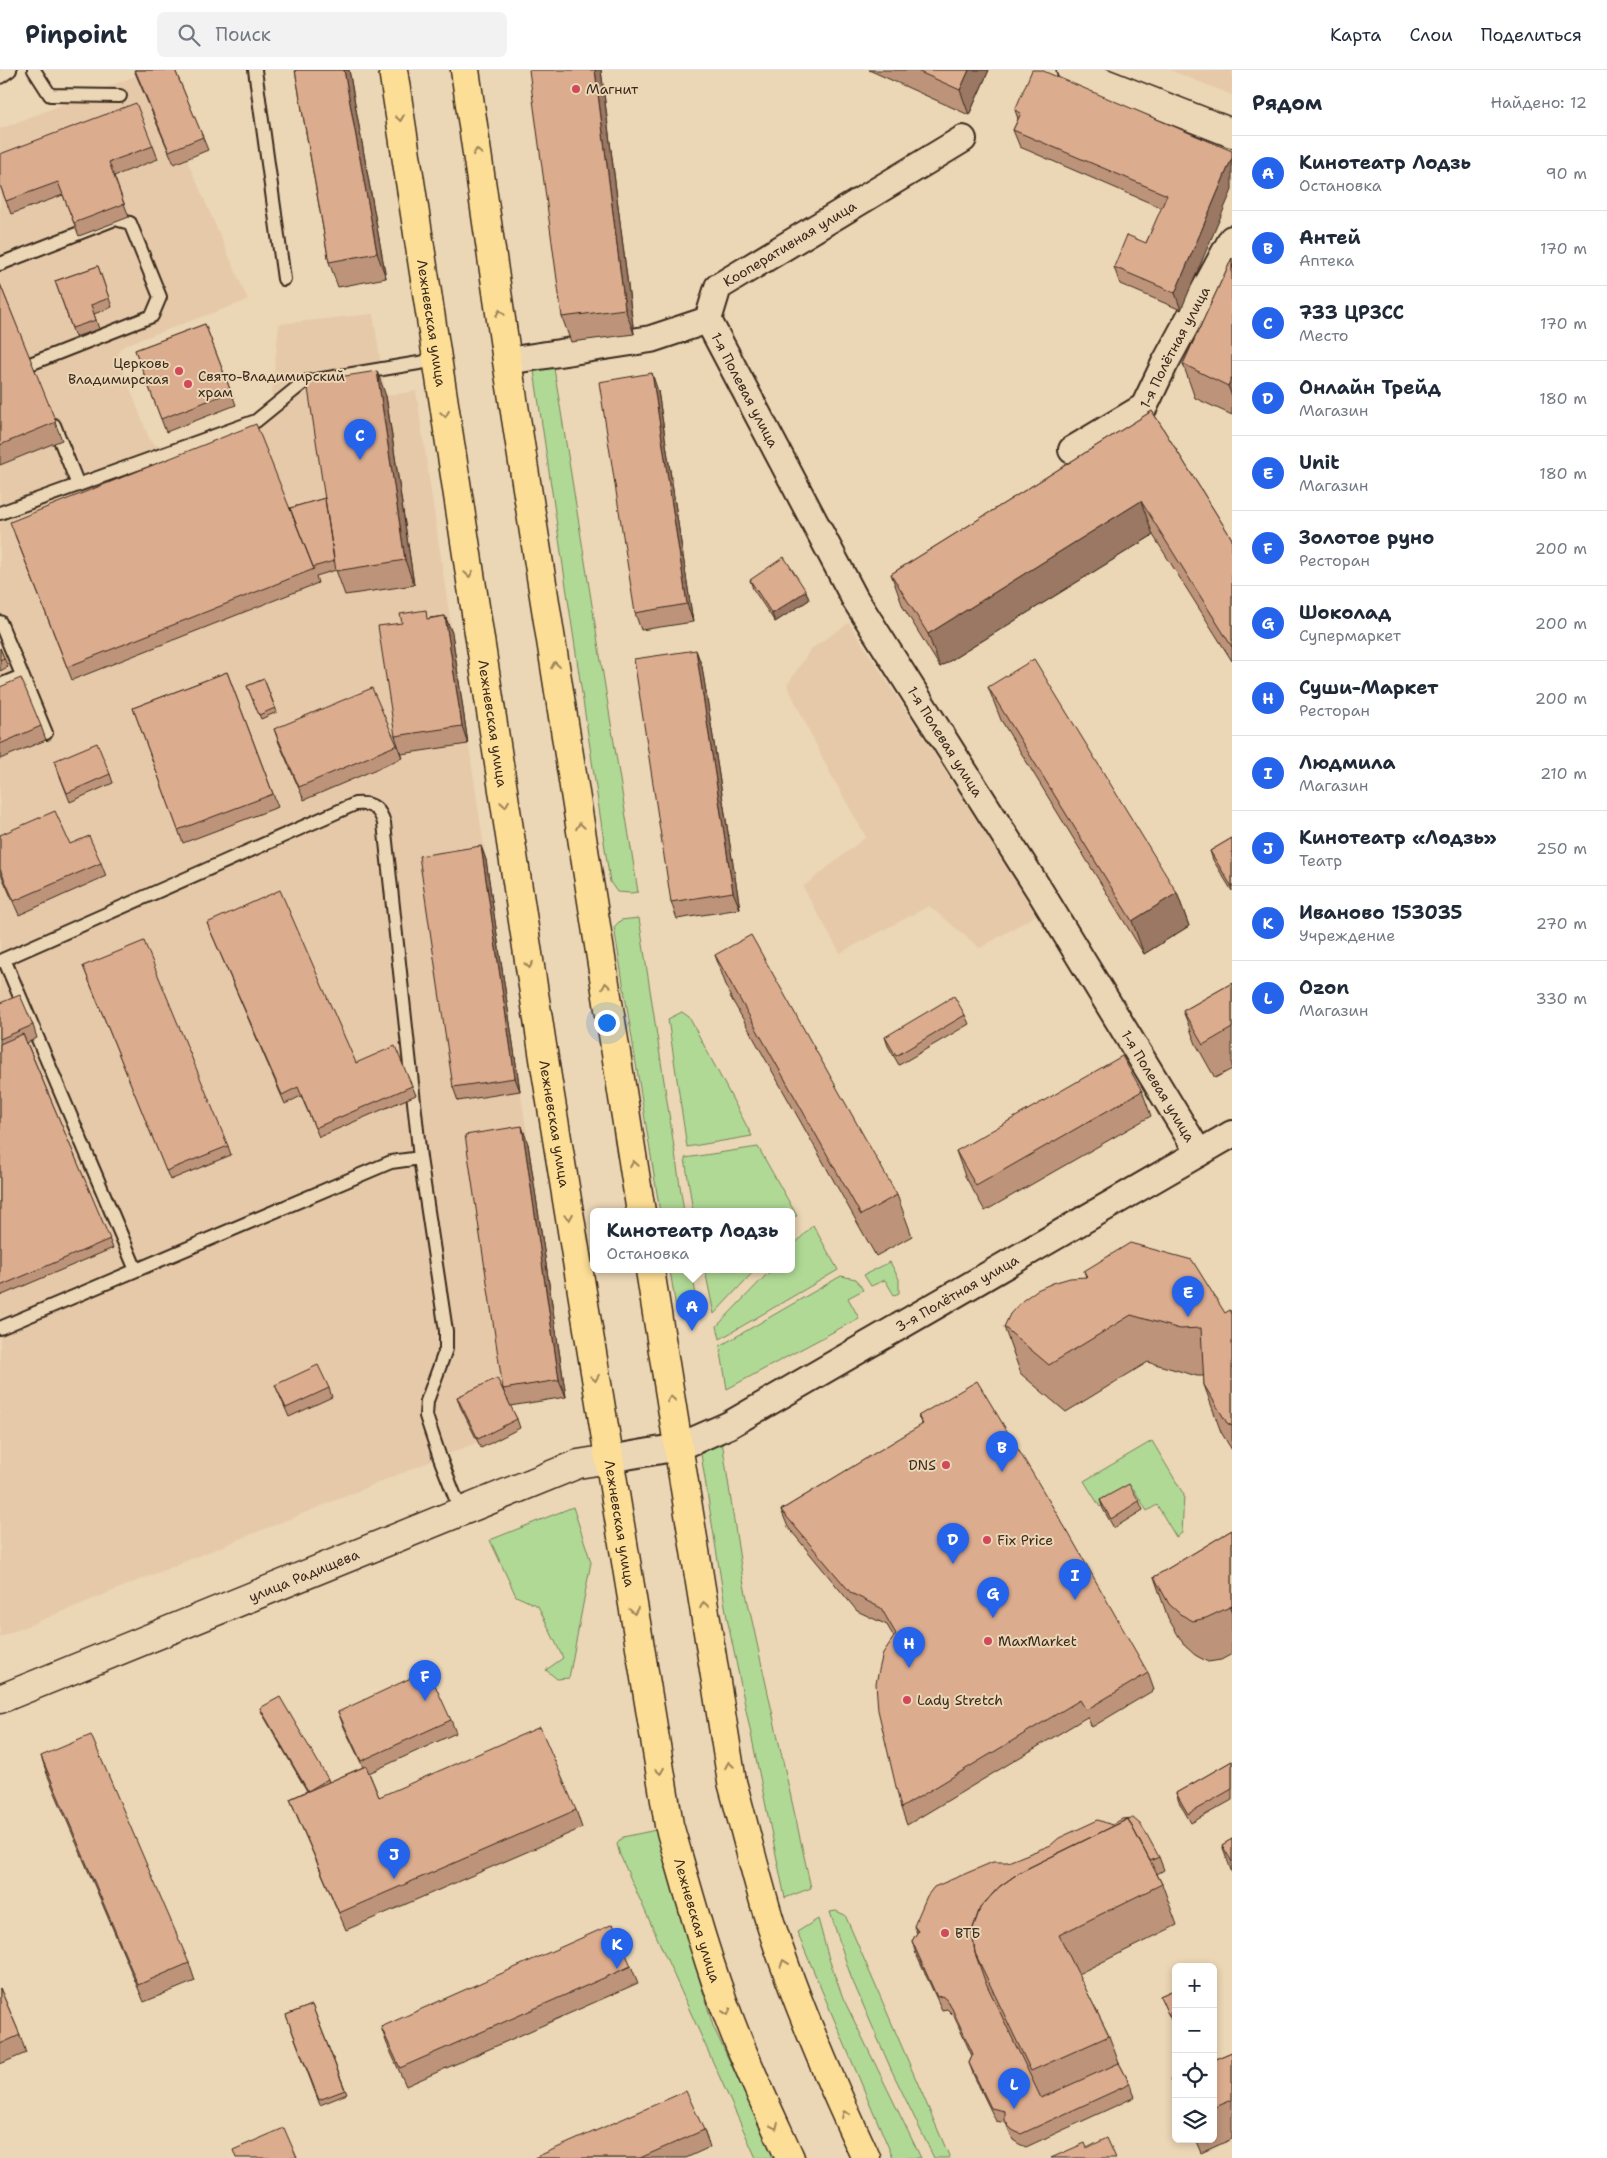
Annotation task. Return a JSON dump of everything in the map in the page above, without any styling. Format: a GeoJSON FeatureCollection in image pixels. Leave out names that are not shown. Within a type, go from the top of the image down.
{"type":"FeatureCollection","features":[{"type":"Feature","properties":{"kind":"highway","name":"Лежневская улица"},"geometry":{"type":"LineString","coordinates":[[393,70],[542,1046],[669,1825],[695,1916],[729,2018],[760,2093],[790,2158]]}},
{"type":"Feature","properties":{"kind":"highway"},"geometry":{"type":"LineString","coordinates":[[465,70],[507,361],[640,1208]]}},
{"type":"Feature","properties":{"kind":"highway"},"geometry":{"type":"LineString","coordinates":[[651,1273],[680,1447],[732,1782],[750,1854],[790,1979],[825,2070],[866,2158]]}},
{"type":"Feature","properties":{"kind":"street"},"geometry":{"type":"LineString","coordinates":[[1071,70],[1232,133]]}},
{"type":"Feature","properties":{"kind":"street","name":"Кооперативная улица"},"geometry":{"type":"LineString","coordinates":[[708,320],[718,287],[963,139]]}},
{"type":"Feature","properties":{"kind":"street","name":"1-я Полётная улица"},"geometry":{"type":"LineString","coordinates":[[1072,450],[1144,407],[1232,239]]}},
{"type":"Feature","properties":{"kind":"street"},"geometry":{"type":"LineString","coordinates":[[507,361],[651,340],[708,320]]}},
{"type":"Feature","properties":{"kind":"street","name":"1-я Полевая улица"},"geometry":{"type":"LineString","coordinates":[[708,320],[855,599],[1036,885],[1199,1153]]}},
{"type":"Feature","properties":{"kind":"street","name":"3-я Полётная улица"},"geometry":{"type":"LineString","coordinates":[[609,1459],[680,1447],[728,1425],[1199,1153],[1229,1142]]}},
{"type":"Feature","properties":{"kind":"street","name":"улица Радищева"},"geometry":{"type":"LineString","coordinates":[[0,1699],[578,1464],[609,1459]]}},
{"type":"Feature","properties":{"kind":"lane"},"geometry":{"type":"LineString","coordinates":[[0,77],[10,70]]}},
{"type":"Feature","properties":{"kind":"lane"},"geometry":{"type":"LineString","coordinates":[[34,70],[50,95],[120,96]]}},
{"type":"Feature","properties":{"kind":"lane"},"geometry":{"type":"LineString","coordinates":[[255,70],[284,279]]}},
{"type":"Feature","properties":{"kind":"lane"},"geometry":{"type":"LineString","coordinates":[[0,264],[115,219],[130,223],[160,297],[152,316],[30,364]]}},
{"type":"Feature","properties":{"kind":"lane"},"geometry":{"type":"LineString","coordinates":[[0,513],[256,421],[304,382],[436,360]]}},
{"type":"Feature","properties":{"kind":"lane"},"geometry":{"type":"LineString","coordinates":[[51,416],[78,485]]}},
{"type":"Feature","properties":{"kind":"lane"},"geometry":{"type":"LineString","coordinates":[[0,622],[46,733]]}},
{"type":"Feature","properties":{"kind":"lane"},"geometry":{"type":"LineString","coordinates":[[0,685],[22,676]]}},
{"type":"Feature","properties":{"kind":"lane"},"geometry":{"type":"LineString","coordinates":[[136,1270],[2,960],[355,804],[371,805],[378,809],[384,823],[420,1158],[446,1332],[446,1349],[427,1401],[426,1416],[461,1512]]}},
{"type":"Feature","properties":{"kind":"lane"},"geometry":{"type":"LineString","coordinates":[[0,1328],[391,1162],[420,1158]]}},
{"type":"Feature","properties":{"kind":"shaded area"},"geometry":{"type":"Polygon","coordinates":[[[1170,70],[1232,70],[1232,95],[1170,70]]]}},
{"type":"Feature","properties":{"kind":"shaded area"},"geometry":{"type":"Polygon","coordinates":[[[148,71],[248,300],[125,345],[119,350],[118,357],[150,441],[158,446],[164,445],[257,413],[271,402],[279,324],[373,314],[386,396],[416,391],[566,1397],[510,1406],[520,1428],[481,1448],[478,1442],[0,1637],[0,129],[148,71]]]}},
{"type":"Feature","properties":{"kind":"shaded area"},"geometry":{"type":"Polygon","coordinates":[[[849,623],[1038,914],[980,948],[929,906],[840,953],[803,887],[866,837],[829,771],[787,685],[811,649],[849,623]]]}},
{"type":"Feature","properties":{"kind":"green space"},"geometry":{"type":"Polygon","coordinates":[[[553,362],[638,892],[617,892],[610,882],[533,364],[553,362]]]}},
{"type":"Feature","properties":{"kind":"green space"},"geometry":{"type":"Polygon","coordinates":[[[639,918],[683,1208],[659,1208],[614,927],[621,920],[639,918]]]}},
{"type":"Feature","properties":{"kind":"green space"},"geometry":{"type":"Polygon","coordinates":[[[682,1012],[689,1017],[752,1136],[687,1147],[668,1019],[682,1012]]]}},
{"type":"Feature","properties":{"kind":"green space"},"geometry":{"type":"Polygon","coordinates":[[[758,1147],[792,1208],[692,1208],[685,1158],[758,1147]]]}},
{"type":"Feature","properties":{"kind":"green space"},"geometry":{"type":"Polygon","coordinates":[[[813,1225],[838,1270],[720,1339],[717,1326],[768,1273],[795,1273],[795,1244],[813,1225]]]}},
{"type":"Feature","properties":{"kind":"green space"},"geometry":{"type":"Polygon","coordinates":[[[890,1262],[899,1279],[899,1293],[894,1295],[885,1280],[871,1286],[864,1275],[890,1262]]]}},
{"type":"Feature","properties":{"kind":"green space"},"geometry":{"type":"Polygon","coordinates":[[[670,1273],[692,1273],[697,1303],[676,1308],[670,1273]]]}},
{"type":"Feature","properties":{"kind":"green space"},"geometry":{"type":"Polygon","coordinates":[[[706,1273],[752,1273],[714,1314],[706,1273]]]}},
{"type":"Feature","properties":{"kind":"green space"},"geometry":{"type":"Polygon","coordinates":[[[841,1276],[856,1279],[863,1290],[848,1298],[859,1318],[727,1389],[720,1346],[841,1276]]]}},
{"type":"Feature","properties":{"kind":"green space"},"geometry":{"type":"Polygon","coordinates":[[[722,1441],[743,1580],[811,1888],[785,1898],[727,1618],[701,1454],[722,1441]]]}},
{"type":"Feature","properties":{"kind":"green space"},"geometry":{"type":"Polygon","coordinates":[[[1152,1441],[1184,1495],[1182,1533],[1176,1537],[1157,1505],[1147,1511],[1133,1488],[1100,1507],[1084,1481],[1152,1441]]]}},
{"type":"Feature","properties":{"kind":"green space"},"geometry":{"type":"Polygon","coordinates":[[[573,1507],[591,1562],[569,1678],[557,1679],[546,1670],[563,1658],[538,1606],[516,1596],[490,1540],[573,1507]]]}},
{"type":"Feature","properties":{"kind":"green space"},"geometry":{"type":"Polygon","coordinates":[[[656,1830],[713,2026],[775,2158],[756,2158],[620,1855],[617,1844],[623,1837],[656,1830]]]}},
{"type":"Feature","properties":{"kind":"green space"},"geometry":{"type":"Polygon","coordinates":[[[836,1911],[845,1915],[950,2158],[934,2158],[891,2069],[851,1977],[830,1912],[836,1911]]]}},
{"type":"Feature","properties":{"kind":"green space"},"geometry":{"type":"Polygon","coordinates":[[[818,1919],[829,1959],[843,1998],[921,2158],[893,2158],[797,1932],[818,1919]]]}},
{"type":"Feature","properties":{"kind":"building"},"geometry":{"type":"Polygon","coordinates":[[[135,70],[175,70],[203,137],[169,151],[135,70]]]}},
{"type":"Feature","properties":{"kind":"building"},"geometry":{"type":"Polygon","coordinates":[[[295,70],[344,70],[377,253],[329,262],[295,70]]]}},
{"type":"Feature","properties":{"kind":"building"},"geometry":{"type":"Polygon","coordinates":[[[529,70],[595,70],[625,309],[562,317],[529,70]]]}},
{"type":"Feature","properties":{"kind":"building"},"geometry":{"type":"Polygon","coordinates":[[[915,70],[969,70],[960,90],[915,70]]]}},
{"type":"Feature","properties":{"kind":"building"},"geometry":{"type":"Polygon","coordinates":[[[1032,70],[1041,70],[1232,151],[1232,158],[1175,293],[1114,267],[1127,235],[1146,243],[1167,195],[1013,130],[1021,113],[1015,110],[1032,70]]]}},
{"type":"Feature","properties":{"kind":"building"},"geometry":{"type":"Polygon","coordinates":[[[136,103],[153,146],[109,162],[124,204],[74,223],[58,182],[6,201],[0,185],[0,154],[136,103]]]}},
{"type":"Feature","properties":{"kind":"building"},"geometry":{"type":"Polygon","coordinates":[[[1232,258],[1232,377],[1228,386],[1183,364],[1232,258]]]}},
{"type":"Feature","properties":{"kind":"building"},"geometry":{"type":"Polygon","coordinates":[[[98,266],[109,298],[91,305],[96,320],[72,328],[55,281],[98,266]]]}},
{"type":"Feature","properties":{"kind":"building"},"geometry":{"type":"Polygon","coordinates":[[[0,284],[56,422],[0,445],[0,284]]]}},
{"type":"Feature","properties":{"kind":"building","name":"Свято-Владимирский храм"},"geometry":{"type":"Polygon","coordinates":[[[205,324],[231,392],[161,419],[135,350],[205,324]]]}},
{"type":"Feature","properties":{"kind":"building"},"geometry":{"type":"Polygon","coordinates":[[[377,371],[405,560],[336,571],[307,382],[377,371]]]}},
{"type":"Feature","properties":{"kind":"building"},"geometry":{"type":"Polygon","coordinates":[[[652,373],[687,604],[635,613],[599,382],[652,373]]]}},
{"type":"Feature","properties":{"kind":"building"},"geometry":{"type":"Polygon","coordinates":[[[1152,411],[1232,539],[1232,647],[1141,501],[928,634],[891,574],[1152,411]]]}},
{"type":"Feature","properties":{"kind":"building"},"geometry":{"type":"Polygon","coordinates":[[[256,424],[314,569],[67,667],[10,522],[256,424]]]}},
{"type":"Feature","properties":{"kind":"building"},"geometry":{"type":"Polygon","coordinates":[[[325,498],[334,561],[313,567],[290,508],[325,498]]]}},
{"type":"Feature","properties":{"kind":"building"},"geometry":{"type":"Polygon","coordinates":[[[784,557],[806,591],[772,614],[750,580],[784,557]]]}},
{"type":"Feature","properties":{"kind":"building"},"geometry":{"type":"Polygon","coordinates":[[[426,610],[427,619],[445,616],[462,726],[395,736],[378,626],[402,623],[400,614],[426,610]]]}},
{"type":"Feature","properties":{"kind":"building"},"geometry":{"type":"Polygon","coordinates":[[[0,648],[4,658],[0,660],[0,648]]]}},
{"type":"Feature","properties":{"kind":"building"},"geometry":{"type":"Polygon","coordinates":[[[696,650],[733,892],[671,902],[634,659],[696,650]]]}},
{"type":"Feature","properties":{"kind":"building"},"geometry":{"type":"Polygon","coordinates":[[[1034,659],[1177,893],[1132,921],[988,687],[1034,659]]]}},
{"type":"Feature","properties":{"kind":"building"},"geometry":{"type":"Polygon","coordinates":[[[227,672],[273,794],[178,830],[133,708],[227,672]]]}},
{"type":"Feature","properties":{"kind":"building"},"geometry":{"type":"Polygon","coordinates":[[[21,678],[41,726],[0,744],[0,687],[21,678]]]}},
{"type":"Feature","properties":{"kind":"building"},"geometry":{"type":"Polygon","coordinates":[[[264,679],[275,708],[259,715],[247,686],[264,679]]]}},
{"type":"Feature","properties":{"kind":"building"},"geometry":{"type":"Polygon","coordinates":[[[372,688],[397,745],[299,787],[274,729],[372,688]]]}},
{"type":"Feature","properties":{"kind":"building"},"geometry":{"type":"Polygon","coordinates":[[[97,743],[110,774],[67,793],[54,761],[97,743]]]}},
{"type":"Feature","properties":{"kind":"building"},"geometry":{"type":"Polygon","coordinates":[[[55,811],[70,844],[89,836],[101,863],[14,901],[0,869],[0,835],[55,811]]]}},
{"type":"Feature","properties":{"kind":"building"},"geometry":{"type":"Polygon","coordinates":[[[1232,838],[1232,887],[1210,851],[1232,838]]]}},
{"type":"Feature","properties":{"kind":"building"},"geometry":{"type":"Polygon","coordinates":[[[481,846],[515,1078],[453,1087],[419,856],[481,846]]]}},
{"type":"Feature","properties":{"kind":"building"},"geometry":{"type":"Polygon","coordinates":[[[280,890],[356,1063],[395,1046],[412,1086],[315,1128],[298,1087],[282,1095],[207,923],[280,890]]]}},
{"type":"Feature","properties":{"kind":"building"},"geometry":{"type":"Polygon","coordinates":[[[751,935],[897,1195],[861,1215],[715,955],[751,935]]]}},
{"type":"Feature","properties":{"kind":"building"},"geometry":{"type":"Polygon","coordinates":[[[144,941],[228,1146],[166,1171],[83,966],[144,941]]]}},
{"type":"Feature","properties":{"kind":"building"},"geometry":{"type":"Polygon","coordinates":[[[1232,983],[1232,1028],[1203,1045],[1183,1011],[1232,983]]]}},
{"type":"Feature","properties":{"kind":"building"},"geometry":{"type":"Polygon","coordinates":[[[20,995],[33,1025],[0,1039],[0,1003],[20,995]]]}},
{"type":"Feature","properties":{"kind":"building"},"geometry":{"type":"Polygon","coordinates":[[[954,996],[965,1015],[896,1056],[885,1037],[954,996]]]}},
{"type":"Feature","properties":{"kind":"building"},"geometry":{"type":"Polygon","coordinates":[[[23,1034],[110,1239],[0,1286],[0,1044],[23,1034]]]}},
{"type":"Feature","properties":{"kind":"building"},"geometry":{"type":"Polygon","coordinates":[[[1122,1056],[1142,1091],[976,1186],[956,1151],[1122,1056]]]}},
{"type":"Feature","properties":{"kind":"building"},"geometry":{"type":"Polygon","coordinates":[[[522,1126],[559,1380],[503,1389],[465,1135],[522,1126]]]}},
{"type":"Feature","properties":{"kind":"building"},"geometry":{"type":"Polygon","coordinates":[[[1130,1243],[1192,1260],[1225,1313],[1230,1310],[1232,1314],[1232,1426],[1227,1423],[1204,1385],[1201,1328],[1180,1329],[1131,1315],[1049,1365],[1004,1327],[1010,1314],[1022,1301],[1037,1290],[1070,1278],[1087,1277],[1084,1271],[1130,1243]]]}},
{"type":"Feature","properties":{"kind":"building"},"geometry":{"type":"Polygon","coordinates":[[[318,1365],[329,1388],[286,1408],[275,1385],[318,1365]]]}},
{"type":"Feature","properties":{"kind":"building"},"geometry":{"type":"Polygon","coordinates":[[[497,1378],[517,1419],[478,1439],[457,1397],[497,1378]]]}},
{"type":"Feature","properties":{"kind":"building"},"geometry":{"type":"Polygon","coordinates":[[[977,1381],[1069,1534],[1148,1673],[1086,1710],[1080,1700],[901,1808],[878,1710],[876,1683],[883,1653],[896,1634],[881,1608],[851,1593],[781,1510],[923,1424],[918,1416],[977,1381]]]}},
{"type":"Feature","properties":{"kind":"building"},"geometry":{"type":"Polygon","coordinates":[[[1129,1484],[1139,1501],[1111,1519],[1100,1500],[1129,1484]]]}},
{"type":"Feature","properties":{"kind":"building"},"geometry":{"type":"Polygon","coordinates":[[[1232,1530],[1232,1606],[1206,1618],[1193,1621],[1180,1614],[1169,1604],[1154,1577],[1232,1530]]]}},
{"type":"Feature","properties":{"kind":"building"},"geometry":{"type":"Polygon","coordinates":[[[428,1670],[451,1720],[361,1761],[338,1712],[428,1670]]]}},
{"type":"Feature","properties":{"kind":"building"},"geometry":{"type":"Polygon","coordinates":[[[280,1697],[328,1779],[308,1791],[260,1708],[280,1697]]]}},
{"type":"Feature","properties":{"kind":"building"},"geometry":{"type":"Polygon","coordinates":[[[540,1727],[576,1810],[339,1913],[290,1799],[366,1766],[379,1797],[540,1727]]]}},
{"type":"Feature","properties":{"kind":"building"},"geometry":{"type":"Polygon","coordinates":[[[91,1735],[189,1963],[138,1985],[41,1756],[91,1735]]]}},
{"type":"Feature","properties":{"kind":"building"},"geometry":{"type":"Polygon","coordinates":[[[1232,1761],[1232,1789],[1188,1814],[1176,1793],[1232,1761]]]}},
{"type":"Feature","properties":{"kind":"building"},"geometry":{"type":"Polygon","coordinates":[[[1133,1818],[1146,1833],[1159,1857],[1150,1861],[1128,1819],[1020,1872],[999,1887],[980,1908],[972,1931],[975,1953],[985,1981],[1041,2098],[1119,2063],[1130,2084],[1021,2134],[1009,2127],[1005,2120],[1005,2111],[991,2108],[969,2063],[973,2054],[949,2002],[942,1996],[937,1997],[912,1941],[918,1931],[914,1926],[927,1896],[934,1887],[993,1862],[1008,1862],[1051,1845],[1059,1838],[1098,1820],[1112,1825],[1122,1819],[1133,1818]]]}},
{"type":"Feature","properties":{"kind":"building"},"geometry":{"type":"Polygon","coordinates":[[[1128,1819],[1162,1884],[1059,1935],[1109,2036],[1031,2071],[975,1953],[972,1931],[980,1908],[999,1887],[1020,1872],[1128,1819]]]}},
{"type":"Feature","properties":{"kind":"building"},"geometry":{"type":"Polygon","coordinates":[[[1232,1839],[1232,1862],[1222,1845],[1232,1839]]]}},
{"type":"Feature","properties":{"kind":"building"},"geometry":{"type":"Polygon","coordinates":[[[613,1924],[631,1966],[400,2068],[381,2027],[613,1924]]]}},
{"type":"Feature","properties":{"kind":"building"},"geometry":{"type":"Polygon","coordinates":[[[0,1988],[20,2035],[0,2044],[0,1988]]]}},
{"type":"Feature","properties":{"kind":"building"},"geometry":{"type":"Polygon","coordinates":[[[1172,1991],[1172,2012],[1168,2014],[1160,1996],[1172,1991]]]}},
{"type":"Feature","properties":{"kind":"building"},"geometry":{"type":"Polygon","coordinates":[[[312,2005],[345,2090],[319,2100],[286,2015],[312,2005]]]}},
{"type":"Feature","properties":{"kind":"building"},"geometry":{"type":"Polygon","coordinates":[[[1232,2052],[1232,2100],[1217,2106],[1217,2098],[1217,2058],[1232,2052]]]}},
{"type":"Feature","properties":{"kind":"building"},"geometry":{"type":"Polygon","coordinates":[[[686,2091],[704,2130],[640,2158],[534,2158],[686,2091]]]}},
{"type":"Feature","properties":{"kind":"building"},"geometry":{"type":"Polygon","coordinates":[[[284,2128],[297,2158],[236,2158],[233,2150],[284,2128]]]}},
{"type":"Feature","properties":{"kind":"building"},"geometry":{"type":"Polygon","coordinates":[[[1107,2138],[1116,2158],[1051,2158],[1085,2143],[1087,2148],[1107,2138]]]}},
{"type":"Feature","properties":{"kind":"place","name":"Магнит"},"geometry":{"type":"Point","coordinates":[576,89]}},
{"type":"Feature","properties":{"kind":"place","name":"Церковь Владимирская"},"geometry":{"type":"Point","coordinates":[179,371]}},
{"type":"Feature","properties":{"kind":"place","name":"Свято-Владимирский храм"},"geometry":{"type":"Point","coordinates":[188,384]}},
{"type":"Feature","properties":{"kind":"place","name":"733 ЦРЗСС"},"geometry":{"type":"Point","coordinates":[360,460]}},
{"type":"Feature","properties":{"kind":"place","name":"Unit"},"geometry":{"type":"Point","coordinates":[1188,1317]}},
{"type":"Feature","properties":{"kind":"place","name":"Кинотеатр Лодзь"},"geometry":{"type":"Point","coordinates":[692,1331]}},
{"type":"Feature","properties":{"kind":"place","name":"DNS"},"geometry":{"type":"Point","coordinates":[946,1465]}},
{"type":"Feature","properties":{"kind":"place","name":"Антей"},"geometry":{"type":"Point","coordinates":[1002,1472]}},
{"type":"Feature","properties":{"kind":"place","name":"Fix Price"},"geometry":{"type":"Point","coordinates":[987,1540]}},
{"type":"Feature","properties":{"kind":"place","name":"Онлайн Трейд"},"geometry":{"type":"Point","coordinates":[953,1564]}},
{"type":"Feature","properties":{"kind":"place","name":"Людмила"},"geometry":{"type":"Point","coordinates":[1075,1600]}},
{"type":"Feature","properties":{"kind":"place","name":"Шоколад"},"geometry":{"type":"Point","coordinates":[993,1618]}},
{"type":"Feature","properties":{"kind":"place","name":"MaxMarket"},"geometry":{"type":"Point","coordinates":[988,1641]}},
{"type":"Feature","properties":{"kind":"place","name":"Суши-Маркет"},"geometry":{"type":"Point","coordinates":[909,1668]}},
{"type":"Feature","properties":{"kind":"place","name":"Lady Stretch"},"geometry":{"type":"Point","coordinates":[907,1700]}},
{"type":"Feature","properties":{"kind":"place","name":"Золотое руно"},"geometry":{"type":"Point","coordinates":[425,1701]}},
{"type":"Feature","properties":{"kind":"place","name":"Кинотеатр «Лодзь»"},"geometry":{"type":"Point","coordinates":[394,1879]}},
{"type":"Feature","properties":{"kind":"place","name":"ВТБ"},"geometry":{"type":"Point","coordinates":[945,1933]}},
{"type":"Feature","properties":{"kind":"place","name":"Иваново 153035"},"geometry":{"type":"Point","coordinates":[617,1969]}},
{"type":"Feature","properties":{"kind":"place","name":"Ozon"},"geometry":{"type":"Point","coordinates":[1014,2109]}}]}
